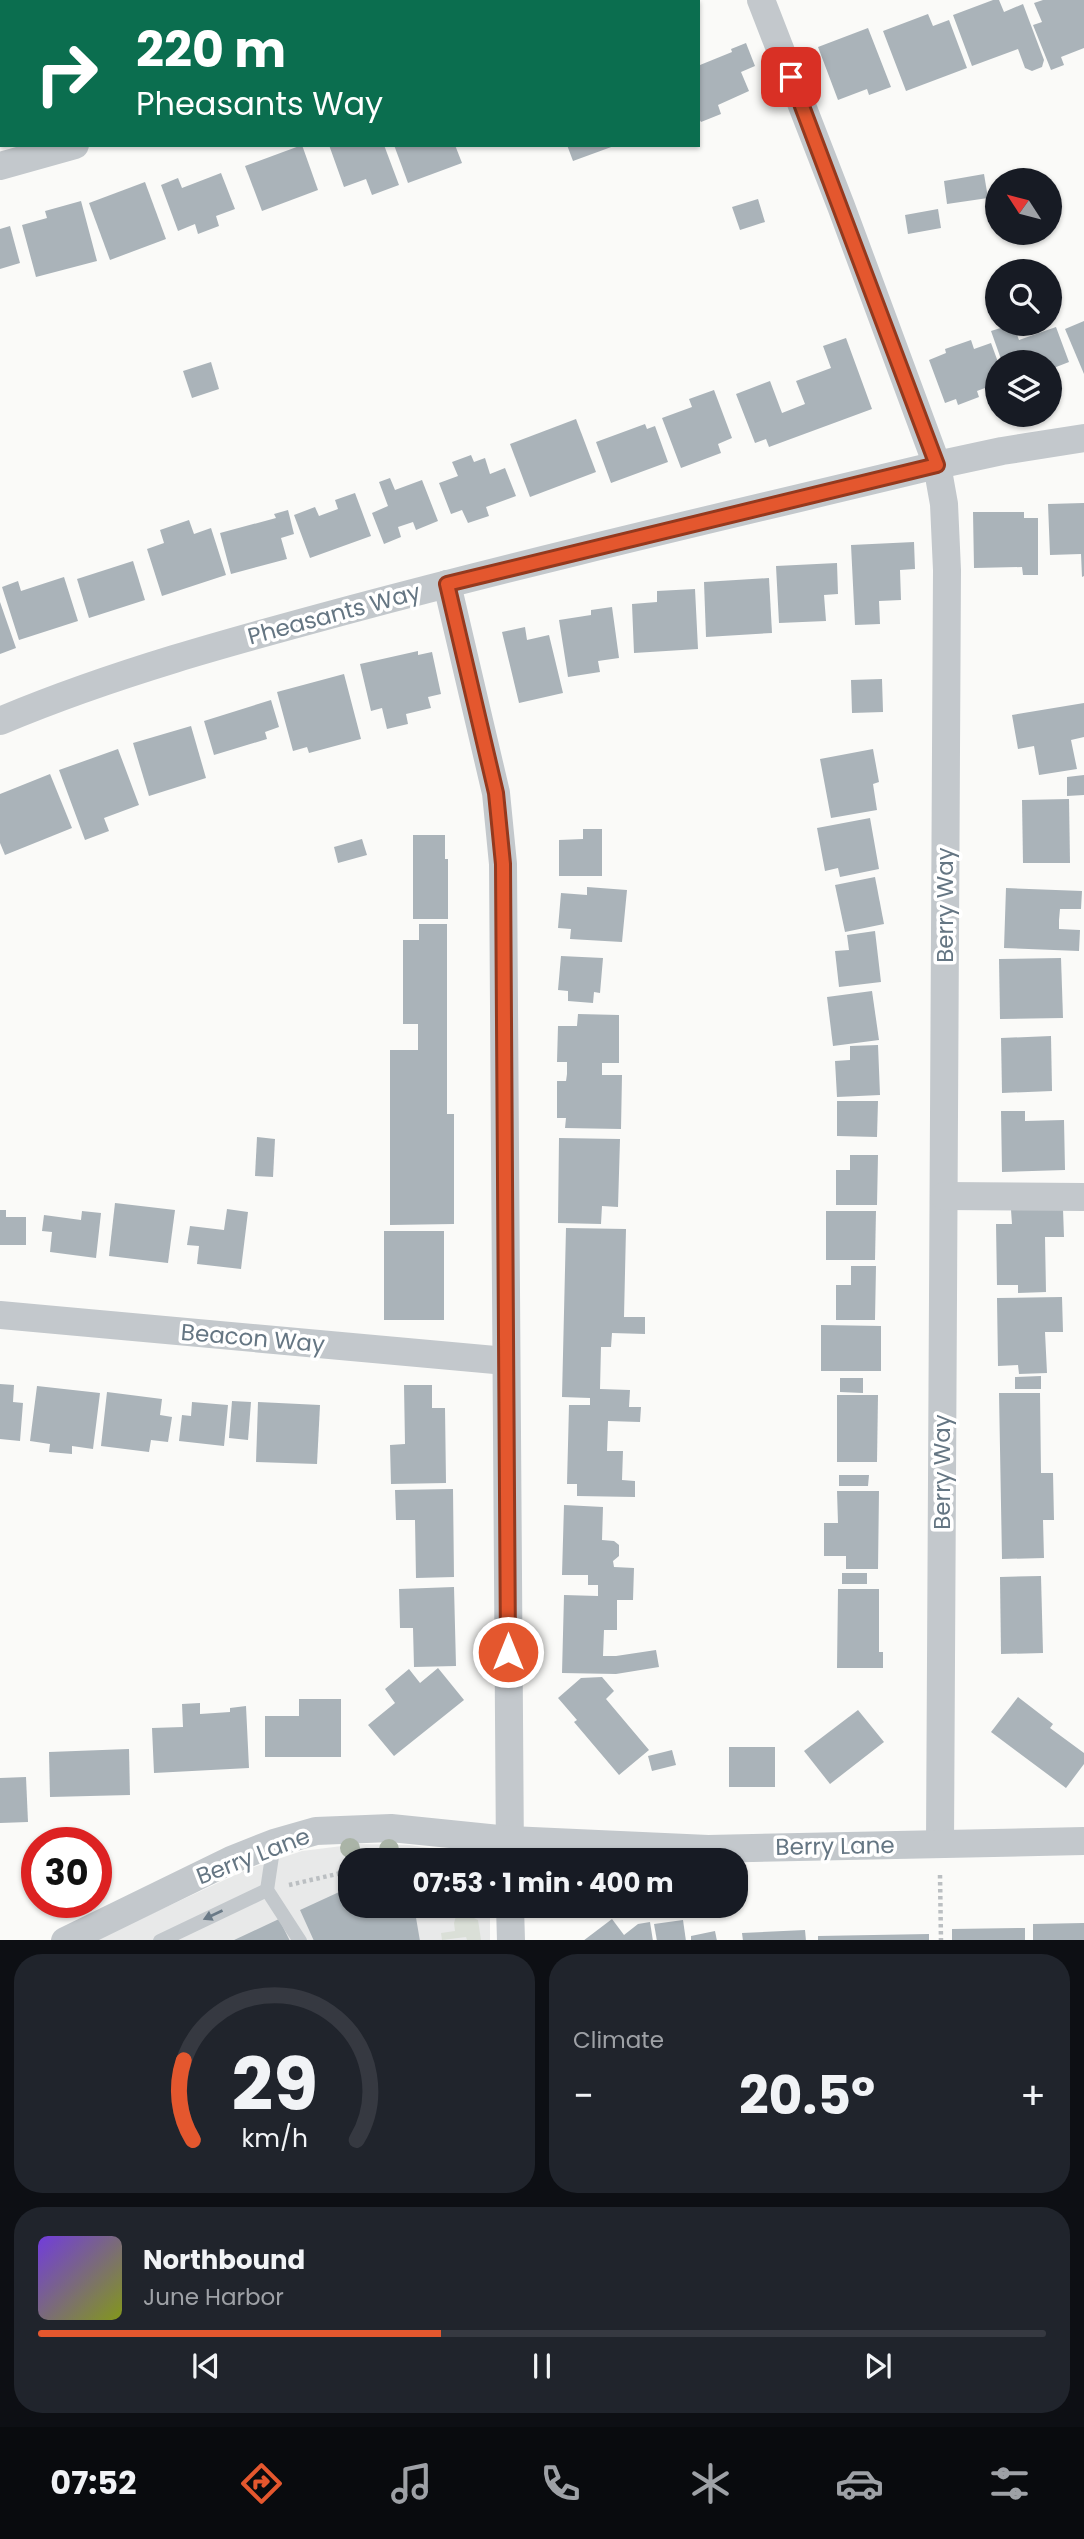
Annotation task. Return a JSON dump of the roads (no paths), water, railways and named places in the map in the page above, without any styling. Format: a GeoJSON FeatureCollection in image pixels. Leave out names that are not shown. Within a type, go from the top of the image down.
{"type":"FeatureCollection","features":[{"type":"Feature","properties":{"kind":"street","name":"Berry Way"},"geometry":{"type":"LineString","coordinates":[[761,0],[937,465],[944,504],[947,570],[940,1843]]}},
{"type":"Feature","properties":{"kind":"street"},"geometry":{"type":"LineString","coordinates":[[0,166],[68,147]]}},
{"type":"Feature","properties":{"kind":"street","name":"Pheasants Way"},"geometry":{"type":"LineString","coordinates":[[0,721],[57,697],[195,652],[447,584],[937,465],[1084,438]]}},
{"type":"Feature","properties":{"kind":"street"},"geometry":{"type":"LineString","coordinates":[[447,584],[496,793],[503,864],[510,1848]]}},
{"type":"Feature","properties":{"kind":"street"},"geometry":{"type":"LineString","coordinates":[[944,1196],[1084,1197]]}},
{"type":"Feature","properties":{"kind":"street","name":"Beacon Way"},"geometry":{"type":"LineString","coordinates":[[0,1315],[506,1361]]}},
{"type":"Feature","properties":{"kind":"street","name":"Berry Lane"},"geometry":{"type":"LineString","coordinates":[[67,1940],[196,1876],[274,1843],[316,1831],[391,1828],[499,1848]]}},
{"type":"Feature","properties":{"kind":"street","name":"Berry Lane"},"geometry":{"type":"LineString","coordinates":[[747,1848],[1084,1841]]}},
{"type":"Feature","properties":{"kind":"street"},"geometry":{"type":"LineString","coordinates":[[510,1918],[511,1940]]}},
{"type":"Feature","properties":{"kind":"lane"},"geometry":{"type":"LineString","coordinates":[[274,1843],[267,1890],[299,1940]]}},
{"type":"Feature","properties":{"kind":"lane"},"geometry":{"type":"LineString","coordinates":[[162,1940],[267,1890]]}}]}
